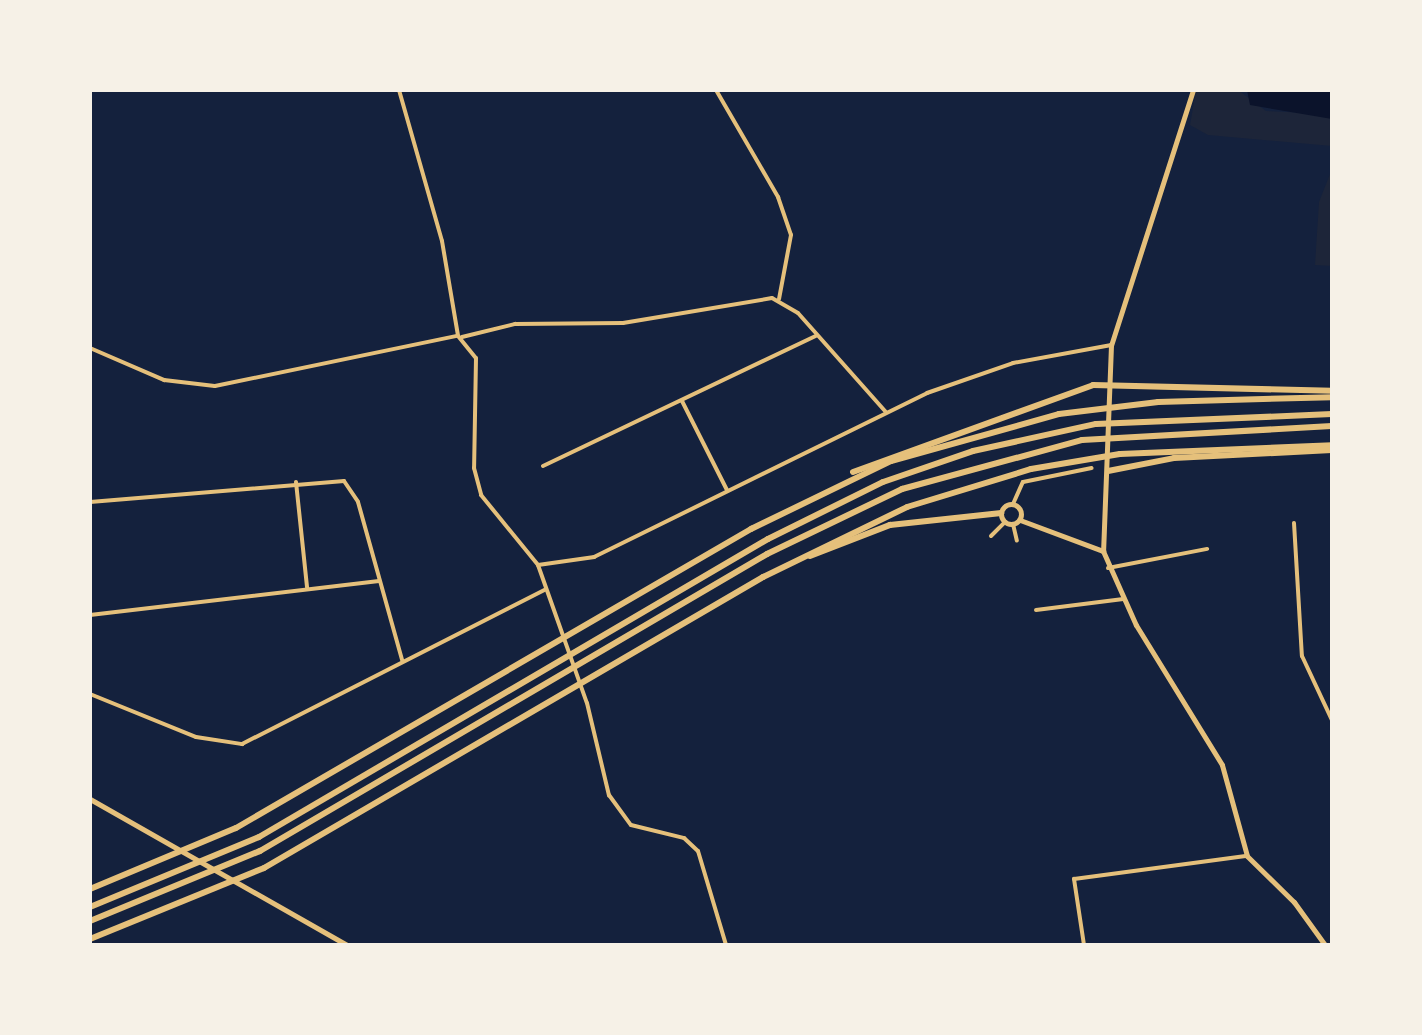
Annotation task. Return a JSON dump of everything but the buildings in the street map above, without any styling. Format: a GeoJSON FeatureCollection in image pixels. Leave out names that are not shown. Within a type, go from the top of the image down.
{"type":"FeatureCollection","features":[{"type":"Feature","properties":{"kind":"highway"},"geometry":{"type":"LineString","coordinates":[[90,889],[263,814],[881,459],[1110,382],[1332,394]]}},
{"type":"Feature","properties":{"kind":"highway"},"geometry":{"type":"LineString","coordinates":[[817,493],[937,445],[1059,414],[1158,402],[1332,394]]}},
{"type":"Feature","properties":{"kind":"highway"},"geometry":{"type":"LineString","coordinates":[[90,907],[259,837],[768,539],[894,477],[996,444],[1096,424],[1332,414]]}},
{"type":"Feature","properties":{"kind":"highway"},"geometry":{"type":"LineString","coordinates":[[90,921],[260,851],[767,554],[902,488],[1082,440],[1332,426]]}},
{"type":"Feature","properties":{"kind":"highway"},"geometry":{"type":"LineString","coordinates":[[1108,471],[1174,458],[1332,448]]}},
{"type":"Feature","properties":{"kind":"highway"},"geometry":{"type":"LineString","coordinates":[[90,938],[264,868],[763,578],[907,507],[1031,469],[1156,450],[1332,448]]}},
{"type":"Feature","properties":{"kind":"highway"},"geometry":{"type":"LineString","coordinates":[[763,578],[876,528],[1006,520]]}},
{"type":"Feature","properties":{"kind":"street"},"geometry":{"type":"LineString","coordinates":[[398,90],[442,242],[460,337],[476,358],[474,468],[481,495],[538,565],[582,686],[616,806],[638,828],[684,838],[698,850],[726,945]]}},
{"type":"Feature","properties":{"kind":"street"},"geometry":{"type":"LineString","coordinates":[[716,90],[772,186],[791,235],[779,300]]}},
{"type":"Feature","properties":{"kind":"street"},"geometry":{"type":"LineString","coordinates":[[1193,90],[1111,345],[1104,551],[1122,600],[1214,750],[1247,856],[1301,910],[1325,945]]}},
{"type":"Feature","properties":{"kind":"street"},"geometry":{"type":"LineString","coordinates":[[90,348],[164,380],[215,386],[515,324],[623,324],[745,300],[779,300],[886,412]]}},
{"type":"Feature","properties":{"kind":"street"},"geometry":{"type":"LineString","coordinates":[[543,466],[816,336]]}},
{"type":"Feature","properties":{"kind":"street"},"geometry":{"type":"LineString","coordinates":[[538,565],[584,561],[886,412],[1012,363],[1111,345]]}},
{"type":"Feature","properties":{"kind":"street"},"geometry":{"type":"LineString","coordinates":[[682,401],[727,490]]}},
{"type":"Feature","properties":{"kind":"street"},"geometry":{"type":"LineString","coordinates":[[992,536],[1006,520],[1023,482],[1092,468]]}},
{"type":"Feature","properties":{"kind":"street"},"geometry":{"type":"LineString","coordinates":[[90,502],[338,479],[355,493],[402,660]]}},
{"type":"Feature","properties":{"kind":"street"},"geometry":{"type":"LineString","coordinates":[[296,482],[307,588]]}},
{"type":"Feature","properties":{"kind":"street"},"geometry":{"type":"LineString","coordinates":[[1013,504],[1020,520]]}},
{"type":"Feature","properties":{"kind":"street"},"geometry":{"type":"LineString","coordinates":[[1006,520],[1020,520],[1104,551]]}},
{"type":"Feature","properties":{"kind":"street"},"geometry":{"type":"LineString","coordinates":[[1006,520],[1017,541]]}},
{"type":"Feature","properties":{"kind":"street"},"geometry":{"type":"LineString","coordinates":[[1294,523],[1302,656],[1332,720]]}},
{"type":"Feature","properties":{"kind":"street"},"geometry":{"type":"LineString","coordinates":[[1108,568],[1206,549]]}},
{"type":"Feature","properties":{"kind":"street"},"geometry":{"type":"LineString","coordinates":[[90,614],[379,582]]}},
{"type":"Feature","properties":{"kind":"street"},"geometry":{"type":"LineString","coordinates":[[90,694],[232,746],[253,741],[402,660],[546,589]]}},
{"type":"Feature","properties":{"kind":"street"},"geometry":{"type":"LineString","coordinates":[[1036,610],[1122,600]]}},
{"type":"Feature","properties":{"kind":"street"},"geometry":{"type":"LineString","coordinates":[[90,799],[347,945]]}},
{"type":"Feature","properties":{"kind":"street"},"geometry":{"type":"LineString","coordinates":[[1084,945],[1074,880],[1247,856]]}},
{"type":"Feature","properties":{"kind":"shaded area"},"geometry":{"type":"Polygon","coordinates":[[[1196,90],[1238,90],[1266,111],[1332,114],[1332,146],[1208,135],[1190,125],[1196,90]]]}},
{"type":"Feature","properties":{"kind":"shaded area"},"geometry":{"type":"Polygon","coordinates":[[[1247,90],[1332,90],[1332,119],[1250,105],[1247,90]]]}},
{"type":"Feature","properties":{"kind":"shaded area"},"geometry":{"type":"Polygon","coordinates":[[[1332,169],[1332,266],[1315,265],[1319,202],[1332,169]]]}}]}
